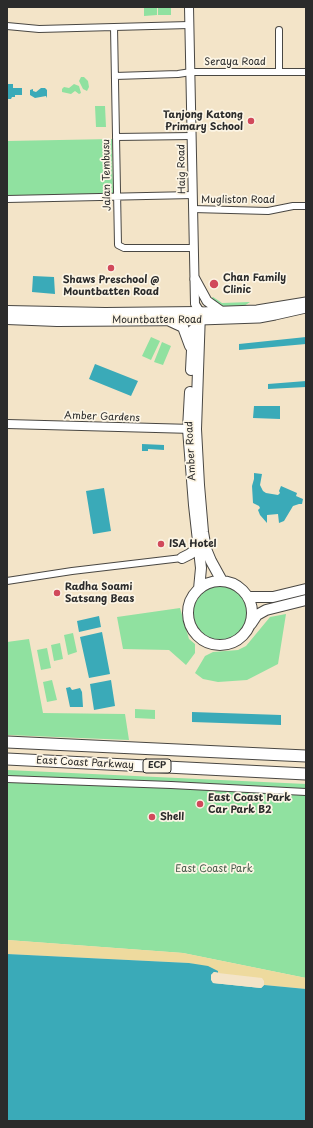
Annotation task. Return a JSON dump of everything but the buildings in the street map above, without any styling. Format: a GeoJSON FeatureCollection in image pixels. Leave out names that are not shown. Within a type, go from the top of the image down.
{"type":"FeatureCollection","features":[{"type":"Feature","properties":{"kind":"highway","name":"East Coast Parkway"},"geometry":{"type":"LineString","coordinates":[[7,741],[306,756]]}},
{"type":"Feature","properties":{"kind":"highway","name":"East Coast Parkway"},"geometry":{"type":"LineString","coordinates":[[7,759],[306,774]]}},
{"type":"Feature","properties":{"kind":"main road"},"geometry":{"type":"LineString","coordinates":[[195,279],[207,301],[221,311]]}},
{"type":"Feature","properties":{"kind":"main road","name":"Mountbatten Road"},"geometry":{"type":"LineString","coordinates":[[7,319],[57,321],[168,320],[197,314],[221,311],[257,310],[306,302]]}},
{"type":"Feature","properties":{"kind":"main road","name":"Mountbatten Road"},"geometry":{"type":"LineString","coordinates":[[7,311],[197,314],[259,318],[306,308]]}},
{"type":"Feature","properties":{"kind":"main road","name":"Amber Road"},"geometry":{"type":"LineString","coordinates":[[197,314],[191,349],[192,429],[194,505],[201,574],[199,589],[193,596],[188,612],[191,626],[200,638],[208,643],[218,645],[227,644],[236,641],[244,635],[257,615],[266,610],[306,600]]}},
{"type":"Feature","properties":{"kind":"main road","name":"Amber Road"},"geometry":{"type":"LineString","coordinates":[[197,314],[192,429],[206,550],[222,581]]}},
{"type":"Feature","properties":{"kind":"main road"},"geometry":{"type":"LineString","coordinates":[[168,320],[180,325],[183,328],[191,349]]}},
{"type":"Feature","properties":{"kind":"main road"},"geometry":{"type":"LineString","coordinates":[[182,558],[195,550],[198,541]]}},
{"type":"Feature","properties":{"kind":"main road"},"geometry":{"type":"LineString","coordinates":[[182,558],[191,559],[200,565]]}},
{"type":"Feature","properties":{"kind":"main road"},"geometry":{"type":"LineString","coordinates":[[199,589],[214,582],[222,581],[237,586],[241,589],[248,597],[252,607],[252,617],[249,628]]}},
{"type":"Feature","properties":{"kind":"main road"},"geometry":{"type":"LineString","coordinates":[[248,597],[273,597],[306,589]]}},
{"type":"Feature","properties":{"kind":"street","name":"Haig Road"},"geometry":{"type":"LineString","coordinates":[[189,7],[194,248],[197,314]]}},
{"type":"Feature","properties":{"kind":"street"},"geometry":{"type":"LineString","coordinates":[[7,26],[40,29],[189,25]]}},
{"type":"Feature","properties":{"kind":"street","name":"Jalan Tembusu"},"geometry":{"type":"LineString","coordinates":[[114,27],[118,197],[117,243],[119,247],[124,248],[194,248]]}},
{"type":"Feature","properties":{"kind":"street","name":"Seraya Road"},"geometry":{"type":"LineString","coordinates":[[279,30],[279,72]]}},
{"type":"Feature","properties":{"kind":"street","name":"Seraya Road"},"geometry":{"type":"LineString","coordinates":[[115,76],[178,74],[191,72],[306,72]]}},
{"type":"Feature","properties":{"kind":"street"},"geometry":{"type":"LineString","coordinates":[[116,137],[192,136]]}},
{"type":"Feature","properties":{"kind":"street"},"geometry":{"type":"LineString","coordinates":[[7,199],[193,195]]}},
{"type":"Feature","properties":{"kind":"street","name":"Mugliston Road"},"geometry":{"type":"LineString","coordinates":[[193,209],[268,211],[293,206],[306,206]]}},
{"type":"Feature","properties":{"kind":"street","name":"Amber Gardens"},"geometry":{"type":"LineString","coordinates":[[7,424],[192,429]]}},
{"type":"Feature","properties":{"kind":"street"},"geometry":{"type":"LineString","coordinates":[[7,581],[72,571],[182,558]]}},
{"type":"Feature","properties":{"kind":"street"},"geometry":{"type":"LineString","coordinates":[[7,779],[178,785],[306,792]]}},
{"type":"Feature","properties":{"kind":"green space"},"geometry":{"type":"Polygon","coordinates":[[[144,7],[157,7],[157,15],[144,16],[144,7]]]}},
{"type":"Feature","properties":{"kind":"green space"},"geometry":{"type":"Polygon","coordinates":[[[158,7],[171,7],[171,15],[158,15],[158,7]]]}},
{"type":"Feature","properties":{"kind":"green space"},"geometry":{"type":"Polygon","coordinates":[[[81,77],[84,77],[88,81],[89,87],[87,91],[83,89],[79,81],[81,77]]]}},
{"type":"Feature","properties":{"kind":"green space"},"geometry":{"type":"Polygon","coordinates":[[[74,84],[79,86],[81,93],[79,94],[75,91],[71,94],[62,92],[64,87],[69,88],[74,84]]]}},
{"type":"Feature","properties":{"kind":"green space"},"geometry":{"type":"Polygon","coordinates":[[[95,106],[105,106],[106,127],[96,127],[95,106]]]}},
{"type":"Feature","properties":{"kind":"green space"},"geometry":{"type":"Polygon","coordinates":[[[112,139],[113,194],[7,196],[7,141],[112,139]]]}},
{"type":"Feature","properties":{"kind":"green space"},"geometry":{"type":"Polygon","coordinates":[[[213,297],[222,303],[250,302],[244,306],[219,306],[210,299],[213,297]]]}},
{"type":"Feature","properties":{"kind":"green space"},"geometry":{"type":"Polygon","coordinates":[[[151,337],[160,341],[151,360],[142,356],[151,337]]]}},
{"type":"Feature","properties":{"kind":"green space"},"geometry":{"type":"Polygon","coordinates":[[[162,342],[171,346],[163,365],[154,362],[162,342]]]}},
{"type":"Feature","properties":{"kind":"green space"},"geometry":{"type":"Polygon","coordinates":[[[220,586],[230,588],[239,594],[245,603],[247,613],[245,623],[239,632],[230,638],[220,640],[210,638],[201,632],[195,623],[193,613],[195,603],[201,594],[210,588],[220,586]]]}},
{"type":"Feature","properties":{"kind":"green space"},"geometry":{"type":"Polygon","coordinates":[[[180,608],[189,639],[195,644],[195,653],[186,665],[169,650],[123,649],[117,617],[180,608]]]}},
{"type":"Feature","properties":{"kind":"green space"},"geometry":{"type":"Polygon","coordinates":[[[286,614],[278,664],[247,680],[218,682],[203,679],[195,673],[205,656],[213,652],[238,650],[246,646],[270,617],[286,614]]]}},
{"type":"Feature","properties":{"kind":"green space"},"geometry":{"type":"Polygon","coordinates":[[[73,633],[77,652],[68,655],[64,635],[73,633]]]}},
{"type":"Feature","properties":{"kind":"green space"},"geometry":{"type":"Polygon","coordinates":[[[29,639],[43,713],[125,714],[129,740],[7,735],[7,642],[29,639]]]}},
{"type":"Feature","properties":{"kind":"green space"},"geometry":{"type":"Polygon","coordinates":[[[60,643],[63,659],[54,661],[51,645],[60,643]]]}},
{"type":"Feature","properties":{"kind":"green space"},"geometry":{"type":"Polygon","coordinates":[[[47,648],[51,668],[41,670],[37,650],[47,648]]]}},
{"type":"Feature","properties":{"kind":"green space"},"geometry":{"type":"Polygon","coordinates":[[[52,680],[57,700],[47,702],[43,682],[52,680]]]}},
{"type":"Feature","properties":{"kind":"green space"},"geometry":{"type":"Polygon","coordinates":[[[135,709],[155,710],[155,719],[135,718],[135,709]]]}},
{"type":"Feature","properties":{"kind":"green space","name":"East Coast Park"},"geometry":{"type":"Polygon","coordinates":[[[7,770],[306,784],[306,978],[183,953],[7,940],[7,770]]]}},
{"type":"Feature","properties":{"kind":"sand"},"geometry":{"type":"Polygon","coordinates":[[[7,940],[183,953],[306,978],[306,989],[264,985],[262,978],[218,973],[217,971],[189,963],[7,954],[7,940]]]}},
{"type":"Feature","properties":{"kind":"water"},"geometry":{"type":"Polygon","coordinates":[[[8,84],[13,84],[13,88],[22,88],[22,95],[15,95],[15,97],[12,97],[11,99],[7,99],[8,84]]]}},
{"type":"Feature","properties":{"kind":"water"},"geometry":{"type":"Polygon","coordinates":[[[41,88],[45,88],[47,90],[47,98],[46,96],[35,98],[30,95],[30,90],[33,89],[33,91],[36,92],[41,88]]]}},
{"type":"Feature","properties":{"kind":"water"},"geometry":{"type":"Polygon","coordinates":[[[33,276],[54,277],[55,294],[32,292],[33,276]]]}},
{"type":"Feature","properties":{"kind":"water"},"geometry":{"type":"Polygon","coordinates":[[[306,337],[306,344],[239,350],[239,344],[306,337]]]}},
{"type":"Feature","properties":{"kind":"water"},"geometry":{"type":"Polygon","coordinates":[[[95,364],[138,381],[131,396],[89,379],[95,364]]]}},
{"type":"Feature","properties":{"kind":"water"},"geometry":{"type":"Polygon","coordinates":[[[306,381],[306,387],[268,389],[268,384],[306,381]]]}},
{"type":"Feature","properties":{"kind":"water"},"geometry":{"type":"Polygon","coordinates":[[[254,406],[280,406],[280,419],[253,418],[254,406]]]}},
{"type":"Feature","properties":{"kind":"water"},"geometry":{"type":"Polygon","coordinates":[[[142,444],[164,445],[164,450],[148,449],[148,451],[142,451],[142,444]]]}},
{"type":"Feature","properties":{"kind":"water"},"geometry":{"type":"Polygon","coordinates":[[[254,473],[262,474],[260,485],[266,493],[278,495],[280,493],[279,491],[281,486],[297,493],[296,496],[303,499],[302,504],[293,506],[284,521],[279,523],[278,514],[267,515],[267,523],[260,515],[258,510],[260,508],[259,506],[253,503],[252,486],[254,473]]]}},
{"type":"Feature","properties":{"kind":"water"},"geometry":{"type":"Polygon","coordinates":[[[104,488],[111,531],[93,534],[86,491],[104,488]]]}},
{"type":"Feature","properties":{"kind":"water"},"geometry":{"type":"Polygon","coordinates":[[[99,616],[101,627],[79,632],[77,621],[99,616]]]}},
{"type":"Feature","properties":{"kind":"water"},"geometry":{"type":"Polygon","coordinates":[[[102,632],[110,674],[89,678],[80,637],[102,632]]]}},
{"type":"Feature","properties":{"kind":"water"},"geometry":{"type":"Polygon","coordinates":[[[111,680],[115,706],[94,710],[90,684],[111,680]]]}},
{"type":"Feature","properties":{"kind":"water"},"geometry":{"type":"Polygon","coordinates":[[[70,687],[72,690],[80,688],[82,692],[83,707],[70,707],[66,688],[70,687]]]}},
{"type":"Feature","properties":{"kind":"water"},"geometry":{"type":"Polygon","coordinates":[[[192,712],[281,715],[281,725],[192,722],[192,712]]]}},
{"type":"Feature","properties":{"kind":"water"},"geometry":{"type":"Polygon","coordinates":[[[7,954],[189,963],[208,966],[218,971],[218,973],[214,972],[211,975],[213,983],[261,988],[264,985],[306,989],[306,1121],[7,1121],[7,954]]]}},
{"type":"Feature","properties":{"kind":"pier"},"geometry":{"type":"Polygon","coordinates":[[[214,972],[220,973],[213,976],[214,981],[260,986],[264,983],[264,985],[261,988],[213,983],[211,980],[211,975],[214,972]]]}},
{"type":"Feature","properties":{"kind":"place","name":"Tanjong Katong Primary School"},"geometry":{"type":"Point","coordinates":[251,121]}},
{"type":"Feature","properties":{"kind":"place","name":"Shaws Preschool @ Mountbatten Road"},"geometry":{"type":"Point","coordinates":[111,268]}},
{"type":"Feature","properties":{"kind":"place","name":"Chan Family Clinic"},"geometry":{"type":"Point","coordinates":[214,284]}},
{"type":"Feature","properties":{"kind":"place","name":"ISA Hotel"},"geometry":{"type":"Point","coordinates":[161,544]}},
{"type":"Feature","properties":{"kind":"place","name":"Radha Soami Satsang Beas"},"geometry":{"type":"Point","coordinates":[57,593]}},
{"type":"Feature","properties":{"kind":"place","name":"East Coast Park Car Park B2"},"geometry":{"type":"Point","coordinates":[200,804]}},
{"type":"Feature","properties":{"kind":"place","name":"Shell"},"geometry":{"type":"Point","coordinates":[152,817]}}]}
